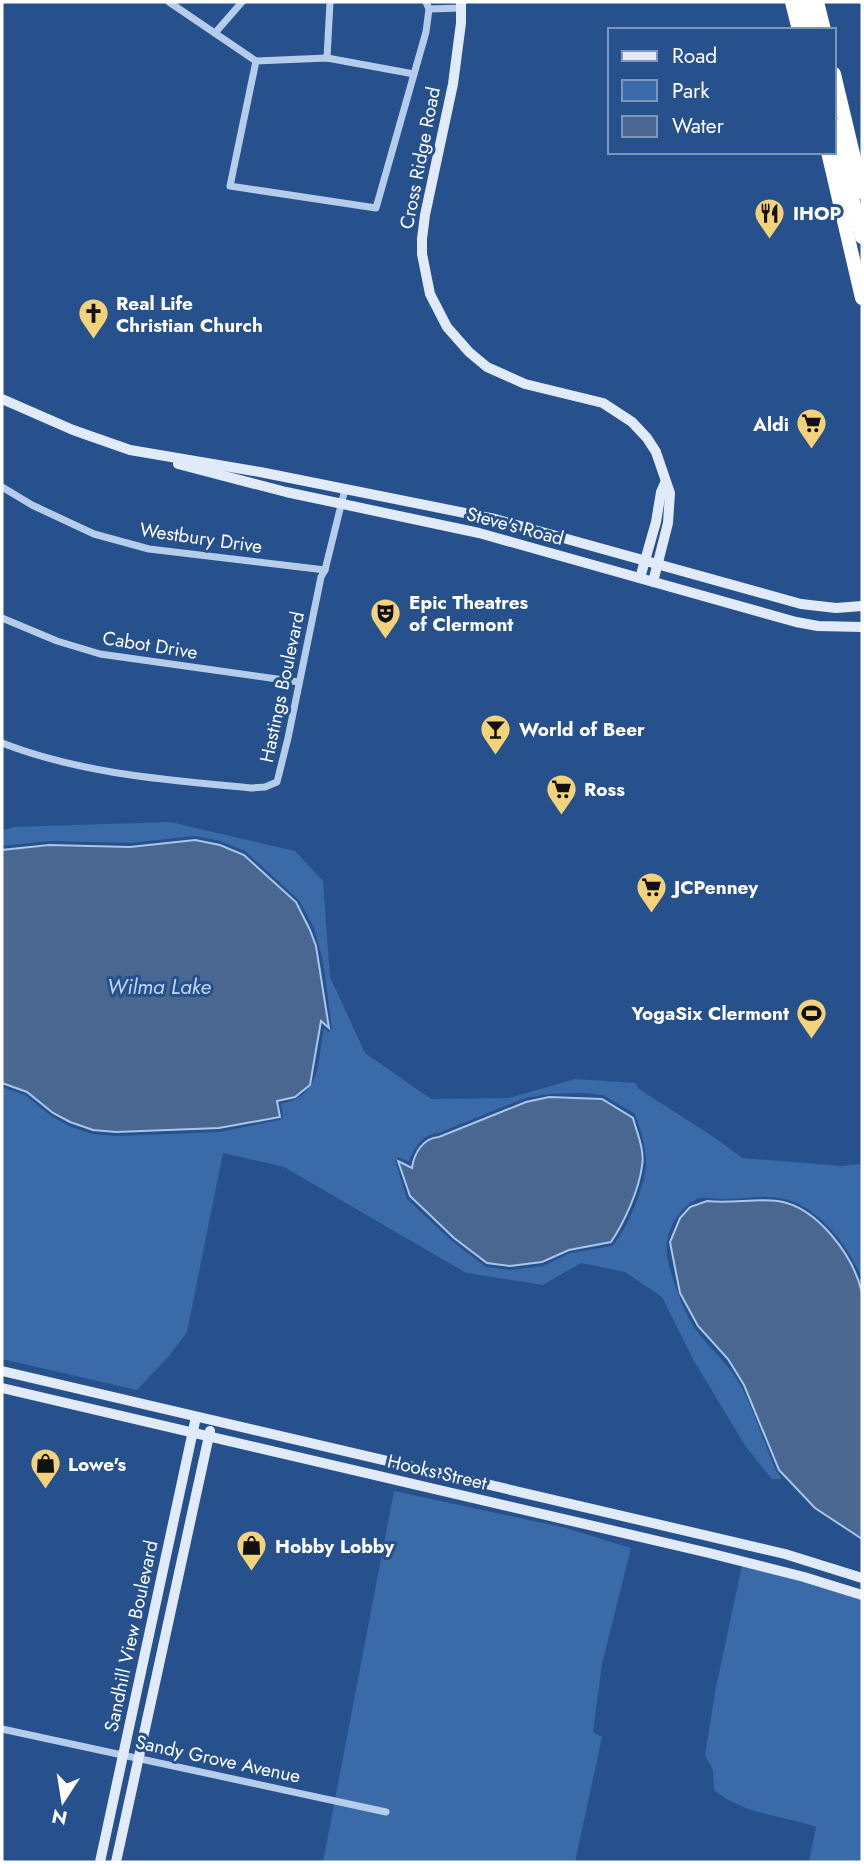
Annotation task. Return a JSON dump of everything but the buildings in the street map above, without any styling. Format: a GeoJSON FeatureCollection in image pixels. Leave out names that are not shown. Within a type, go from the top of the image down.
{"type":"FeatureCollection","features":[{"type":"Feature","properties":{"kind":"highway"},"geometry":{"type":"LineString","coordinates":[[792,2],[798,28]]}},
{"type":"Feature","properties":{"kind":"highway"},"geometry":{"type":"LineString","coordinates":[[804,2],[812,28]]}},
{"type":"Feature","properties":{"kind":"highway"},"geometry":{"type":"LineString","coordinates":[[817,2],[824,28]]}},
{"type":"Feature","properties":{"kind":"highway"},"geometry":{"type":"LineString","coordinates":[[836,82],[862,192]]}},
{"type":"Feature","properties":{"kind":"highway"},"geometry":{"type":"LineString","coordinates":[[836,133],[862,237]]}},
{"type":"Feature","properties":{"kind":"highway"},"geometry":{"type":"LineString","coordinates":[[828,154],[862,298]]}},
{"type":"Feature","properties":{"kind":"street"},"geometry":{"type":"LineString","coordinates":[[169,2],[256,61],[327,58],[414,74]]}},
{"type":"Feature","properties":{"kind":"street"},"geometry":{"type":"LineString","coordinates":[[215,33],[242,2]]}},
{"type":"Feature","properties":{"kind":"street"},"geometry":{"type":"LineString","coordinates":[[327,58],[330,2]]}},
{"type":"Feature","properties":{"kind":"street"},"geometry":{"type":"LineString","coordinates":[[256,61],[230,186],[376,208],[426,32],[428,5],[461,5]]}},
{"type":"Feature","properties":{"kind":"street","name":"Cross Ridge Road"},"geometry":{"type":"LineString","coordinates":[[461,5],[453,84],[422,239],[422,254],[430,294],[439,314],[457,340],[480,362],[525,384],[603,403],[632,422],[647,438],[656,452],[670,493],[670,509],[653,582]]}},
{"type":"Feature","properties":{"kind":"street","name":"Steve's Road"},"geometry":{"type":"LineString","coordinates":[[2,399],[73,430],[130,450],[260,471],[495,519],[801,604],[836,608],[862,607]]}},
{"type":"Feature","properties":{"kind":"street","name":"Steve's Road"},"geometry":{"type":"LineString","coordinates":[[159,456],[272,489],[478,533],[796,622],[818,626],[862,627]]}},
{"type":"Feature","properties":{"kind":"street"},"geometry":{"type":"LineString","coordinates":[[640,579],[665,483]]}},
{"type":"Feature","properties":{"kind":"street","name":"Westbury Drive"},"geometry":{"type":"LineString","coordinates":[[2,487],[32,505],[94,534],[149,550],[326,570]]}},
{"type":"Feature","properties":{"kind":"street","name":"Hastings Boulevard"},"geometry":{"type":"LineString","coordinates":[[2,743],[44,758],[130,776],[251,788],[265,787],[276,782],[321,577],[326,570],[345,489]]}},
{"type":"Feature","properties":{"kind":"street","name":"Cabot Drive"},"geometry":{"type":"LineString","coordinates":[[2,618],[57,641],[100,654],[299,682]]}},
{"type":"Feature","properties":{"kind":"street","name":"Hooks Street"},"geometry":{"type":"LineString","coordinates":[[2,1371],[785,1554],[862,1578]]}},
{"type":"Feature","properties":{"kind":"street","name":"Hooks Street"},"geometry":{"type":"LineString","coordinates":[[2,1388],[769,1568],[862,1595]]}},
{"type":"Feature","properties":{"kind":"street","name":"Sandhill View Boulevard"},"geometry":{"type":"LineString","coordinates":[[100,1862],[196,1417]]}},
{"type":"Feature","properties":{"kind":"street","name":"Sandhill View Boulevard"},"geometry":{"type":"LineString","coordinates":[[116,1862],[212,1421]]}},
{"type":"Feature","properties":{"kind":"street"},"geometry":{"type":"LineString","coordinates":[[482,1500],[485,1484]]}},
{"type":"Feature","properties":{"kind":"street"},"geometry":{"type":"LineString","coordinates":[[155,1606],[171,1609]]}},
{"type":"Feature","properties":{"kind":"street","name":"Sandy Grove Avenue"},"geometry":{"type":"LineString","coordinates":[[2,1729],[386,1812]]}},
{"type":"Feature","properties":{"kind":"green space"},"geometry":{"type":"Polygon","coordinates":[[[170,822],[295,851],[323,881],[330,977],[365,1053],[431,1099],[509,1098],[575,1079],[635,1083],[639,1089],[742,1158],[842,1166],[862,1164],[862,1279],[849,1253],[830,1228],[807,1209],[780,1198],[698,1198],[678,1216],[667,1241],[668,1260],[685,1309],[694,1327],[741,1386],[776,1471],[782,1479],[772,1479],[746,1447],[694,1361],[662,1297],[625,1272],[581,1263],[543,1285],[466,1273],[284,1167],[223,1153],[187,1332],[137,1390],[2,1359],[2,1087],[25,1095],[51,1116],[69,1126],[92,1134],[116,1136],[219,1132],[280,1120],[283,1117],[281,1104],[294,1100],[311,1085],[318,1065],[324,1028],[328,1032],[332,1029],[323,961],[314,928],[299,900],[245,851],[220,841],[195,836],[130,843],[50,841],[2,846],[2,831],[13,827],[170,822]],[[549,1094],[525,1098],[428,1136],[416,1147],[409,1162],[398,1157],[395,1160],[407,1199],[452,1241],[486,1267],[510,1270],[543,1266],[570,1253],[612,1246],[629,1219],[639,1195],[646,1158],[635,1114],[603,1095],[549,1094]]]}},
{"type":"Feature","properties":{"kind":"green space"},"geometry":{"type":"Polygon","coordinates":[[[394,1491],[566,1528],[631,1548],[602,1664],[593,1732],[602,1737],[575,1862],[323,1862],[394,1491]]]}},
{"type":"Feature","properties":{"kind":"green space"},"geometry":{"type":"Polygon","coordinates":[[[742,1566],[803,1581],[862,1600],[862,1862],[809,1862],[816,1827],[750,1810],[714,1790],[713,1770],[705,1755],[716,1687],[742,1566]]]}},
{"type":"Feature","properties":{"kind":"water","name":"Wilma Lake"},"geometry":{"type":"Polygon","coordinates":[[[195,840],[220,845],[244,855],[296,902],[310,930],[316,946],[329,1028],[321,1021],[310,1085],[295,1097],[277,1101],[280,1117],[219,1128],[116,1132],[93,1130],[70,1122],[53,1113],[27,1092],[2,1083],[2,850],[49,845],[130,847],[195,840]]]}},
{"type":"Feature","properties":{"kind":"water"},"geometry":{"type":"Polygon","coordinates":[[[549,1097],[602,1099],[633,1118],[643,1160],[634,1196],[611,1242],[569,1250],[542,1262],[510,1266],[487,1263],[454,1238],[410,1196],[398,1161],[412,1168],[417,1152],[428,1140],[526,1102],[549,1097]]]}},
{"type":"Feature","properties":{"kind":"water"},"geometry":{"type":"Polygon","coordinates":[[[769,1200],[793,1205],[820,1223],[832,1236],[858,1279],[862,1293],[862,1539],[815,1508],[779,1470],[744,1385],[728,1359],[698,1326],[680,1293],[670,1242],[680,1218],[690,1207],[707,1201],[769,1200]]]}},
{"type":"Feature","properties":{"kind":"place","name":"IHOP"},"geometry":{"type":"Point","coordinates":[770,240]}},
{"type":"Feature","properties":{"kind":"place","name":"Real Life Christian Church"},"geometry":{"type":"Point","coordinates":[93,341]}},
{"type":"Feature","properties":{"kind":"place","name":"Aldi"},"geometry":{"type":"Point","coordinates":[812,451]}},
{"type":"Feature","properties":{"kind":"place","name":"Epic Theatres of Clermont"},"geometry":{"type":"Point","coordinates":[386,640]}},
{"type":"Feature","properties":{"kind":"place","name":"World of Beer"},"geometry":{"type":"Point","coordinates":[496,756]}},
{"type":"Feature","properties":{"kind":"place","name":"Ross"},"geometry":{"type":"Point","coordinates":[561,816]}},
{"type":"Feature","properties":{"kind":"place","name":"JCPenney"},"geometry":{"type":"Point","coordinates":[651,914]}},
{"type":"Feature","properties":{"kind":"place","name":"YogaSix Clermont"},"geometry":{"type":"Point","coordinates":[812,1040]}},
{"type":"Feature","properties":{"kind":"place","name":"Lowe's"},"geometry":{"type":"Point","coordinates":[45,1491]}},
{"type":"Feature","properties":{"kind":"place","name":"Hobby Lobby"},"geometry":{"type":"Point","coordinates":[252,1573]}}]}
